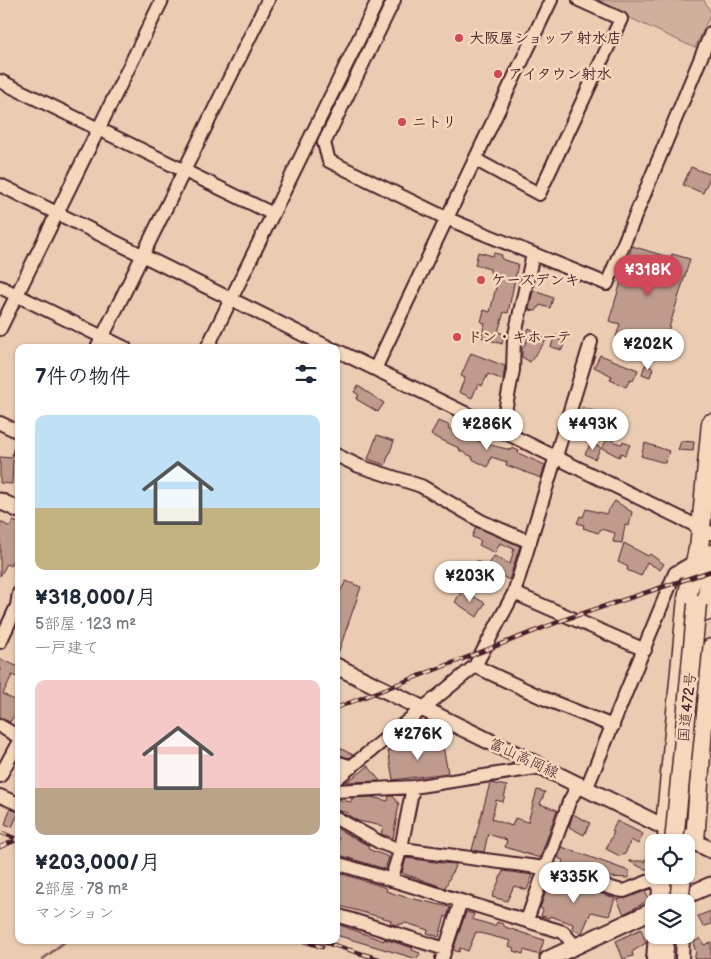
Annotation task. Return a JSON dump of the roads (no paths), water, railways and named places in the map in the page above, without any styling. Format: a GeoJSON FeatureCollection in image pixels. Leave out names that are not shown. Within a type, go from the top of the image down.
{"type":"FeatureCollection","features":[{"type":"Feature","properties":{"kind":"highway","name":"国道472号"},"geometry":{"type":"LineString","coordinates":[[690,834],[701,608],[701,555],[706,531],[711,423]]}},
{"type":"Feature","properties":{"kind":"highway"},"geometry":{"type":"LineString","coordinates":[[665,834],[687,598],[701,555]]}},
{"type":"Feature","properties":{"kind":"highway","name":"国道472号"},"geometry":{"type":"LineString","coordinates":[[675,834],[701,608]]}},
{"type":"Feature","properties":{"kind":"highway"},"geometry":{"type":"LineString","coordinates":[[691,834],[711,648]]}},
{"type":"Feature","properties":{"kind":"highway"},"geometry":{"type":"LineString","coordinates":[[663,959],[664,944]]}},
{"type":"Feature","properties":{"kind":"highway"},"geometry":{"type":"LineString","coordinates":[[674,959],[676,944]]}},
{"type":"Feature","properties":{"kind":"main road"},"geometry":{"type":"LineString","coordinates":[[0,501],[15,508]]}},
{"type":"Feature","properties":{"kind":"main road","name":"富山高岡線"},"geometry":{"type":"LineString","coordinates":[[340,668],[583,786],[665,834]]}},
{"type":"Feature","properties":{"kind":"main road","name":"富山高岡線"},"geometry":{"type":"LineString","coordinates":[[695,844],[711,850]]}},
{"type":"Feature","properties":{"kind":"main road"},"geometry":{"type":"LineString","coordinates":[[695,894],[711,885]]}},
{"type":"Feature","properties":{"kind":"main road"},"geometry":{"type":"LineString","coordinates":[[562,954],[645,914]]}},
{"type":"Feature","properties":{"kind":"street"},"geometry":{"type":"LineString","coordinates":[[0,329],[162,0]]}},
{"type":"Feature","properties":{"kind":"street"},"geometry":{"type":"LineString","coordinates":[[0,287],[100,342],[268,0]]}},
{"type":"Feature","properties":{"kind":"street"},"geometry":{"type":"LineString","coordinates":[[209,344],[378,0]]}},
{"type":"Feature","properties":{"kind":"street"},"geometry":{"type":"LineString","coordinates":[[394,0],[324,144],[330,161],[448,219],[607,284],[711,33]]}},
{"type":"Feature","properties":{"kind":"street"},"geometry":{"type":"LineString","coordinates":[[374,369],[448,219],[551,0]]}},
{"type":"Feature","properties":{"kind":"street"},"geometry":{"type":"LineString","coordinates":[[476,160],[539,194],[620,19],[579,0]]}},
{"type":"Feature","properties":{"kind":"street"},"geometry":{"type":"LineString","coordinates":[[0,81],[273,214]]}},
{"type":"Feature","properties":{"kind":"street"},"geometry":{"type":"LineString","coordinates":[[0,185],[322,344]]}},
{"type":"Feature","properties":{"kind":"street"},"geometry":{"type":"LineString","coordinates":[[501,432],[514,370],[514,339],[533,254]]}},
{"type":"Feature","properties":{"kind":"street"},"geometry":{"type":"LineString","coordinates":[[340,776],[475,666],[514,593],[591,342]]}},
{"type":"Feature","properties":{"kind":"street"},"geometry":{"type":"LineString","coordinates":[[340,352],[706,531]]}},
{"type":"Feature","properties":{"kind":"street"},"geometry":{"type":"LineString","coordinates":[[0,423],[15,430]]}},
{"type":"Feature","properties":{"kind":"street"},"geometry":{"type":"LineString","coordinates":[[340,457],[359,466],[422,486],[481,521],[530,542]]}},
{"type":"Feature","properties":{"kind":"street"},"geometry":{"type":"LineString","coordinates":[[527,920],[569,802],[583,786],[613,726],[675,573],[701,555]]}},
{"type":"Feature","properties":{"kind":"street"},"geometry":{"type":"LineString","coordinates":[[514,593],[645,650]]}},
{"type":"Feature","properties":{"kind":"street"},"geometry":{"type":"LineString","coordinates":[[0,642],[15,610]]}},
{"type":"Feature","properties":{"kind":"street"},"geometry":{"type":"LineString","coordinates":[[475,666],[543,698],[613,726]]}},
{"type":"Feature","properties":{"kind":"street"},"geometry":{"type":"LineString","coordinates":[[0,726],[15,740]]}},
{"type":"Feature","properties":{"kind":"street"},"geometry":{"type":"LineString","coordinates":[[0,776],[15,748]]}},
{"type":"Feature","properties":{"kind":"street"},"geometry":{"type":"LineString","coordinates":[[340,763],[352,767]]}},
{"type":"Feature","properties":{"kind":"street"},"geometry":{"type":"LineString","coordinates":[[340,791],[413,787],[542,767]]}},
{"type":"Feature","properties":{"kind":"street"},"geometry":{"type":"LineString","coordinates":[[391,880],[401,848],[413,787]]}},
{"type":"Feature","properties":{"kind":"street"},"geometry":{"type":"LineString","coordinates":[[0,796],[15,802]]}},
{"type":"Feature","properties":{"kind":"street"},"geometry":{"type":"LineString","coordinates":[[340,820],[381,844],[545,868],[624,890],[645,883]]}},
{"type":"Feature","properties":{"kind":"street"},"geometry":{"type":"LineString","coordinates":[[340,863],[563,932],[562,954]]}},
{"type":"Feature","properties":{"kind":"street"},"geometry":{"type":"LineString","coordinates":[[340,916],[443,954],[461,901]]}},
{"type":"Feature","properties":{"kind":"street"},"geometry":{"type":"LineString","coordinates":[[653,959],[654,944]]}},
{"type":"Feature","properties":{"kind":"street"},"geometry":{"type":"LineString","coordinates":[[682,959],[683,944]]}},
{"type":"Feature","properties":{"kind":"waterway"},"geometry":{"type":"LineString","coordinates":[[434,707],[449,695]]}},
{"type":"Feature","properties":{"kind":"waterway"},"geometry":{"type":"LineString","coordinates":[[340,784],[424,716]]}},
{"type":"Feature","properties":{"kind":"waterway"},"geometry":{"type":"LineString","coordinates":[[43,959],[62,944]]}},
{"type":"Feature","properties":{"kind":"railway"},"geometry":{"type":"LineString","coordinates":[[340,706],[566,619],[711,571]]}},
{"type":"Feature","properties":{"kind":"railway"},"geometry":{"type":"LineString","coordinates":[[0,832],[15,838]]}},
{"type":"Feature","properties":{"kind":"railway"},"geometry":{"type":"LineString","coordinates":[[0,847],[15,841]]}},
{"type":"Feature","properties":{"kind":"railway"},"geometry":{"type":"LineString","coordinates":[[313,944],[322,947]]}},
{"type":"Feature","properties":{"kind":"railway"},"geometry":{"type":"LineString","coordinates":[[330,944],[379,959]]}},
{"type":"Feature","properties":{"kind":"place","name":"大阪屋ショップ 射水店"},"geometry":{"type":"Point","coordinates":[459,38]}},
{"type":"Feature","properties":{"kind":"place","name":"アイタウン射水"},"geometry":{"type":"Point","coordinates":[498,74]}},
{"type":"Feature","properties":{"kind":"place","name":"ニトリ"},"geometry":{"type":"Point","coordinates":[402,122]}},
{"type":"Feature","properties":{"kind":"place","name":"ケーズデンキ"},"geometry":{"type":"Point","coordinates":[481,280]}},
{"type":"Feature","properties":{"kind":"place","name":"ドン・キホーテ"},"geometry":{"type":"Point","coordinates":[457,337]}}]}
